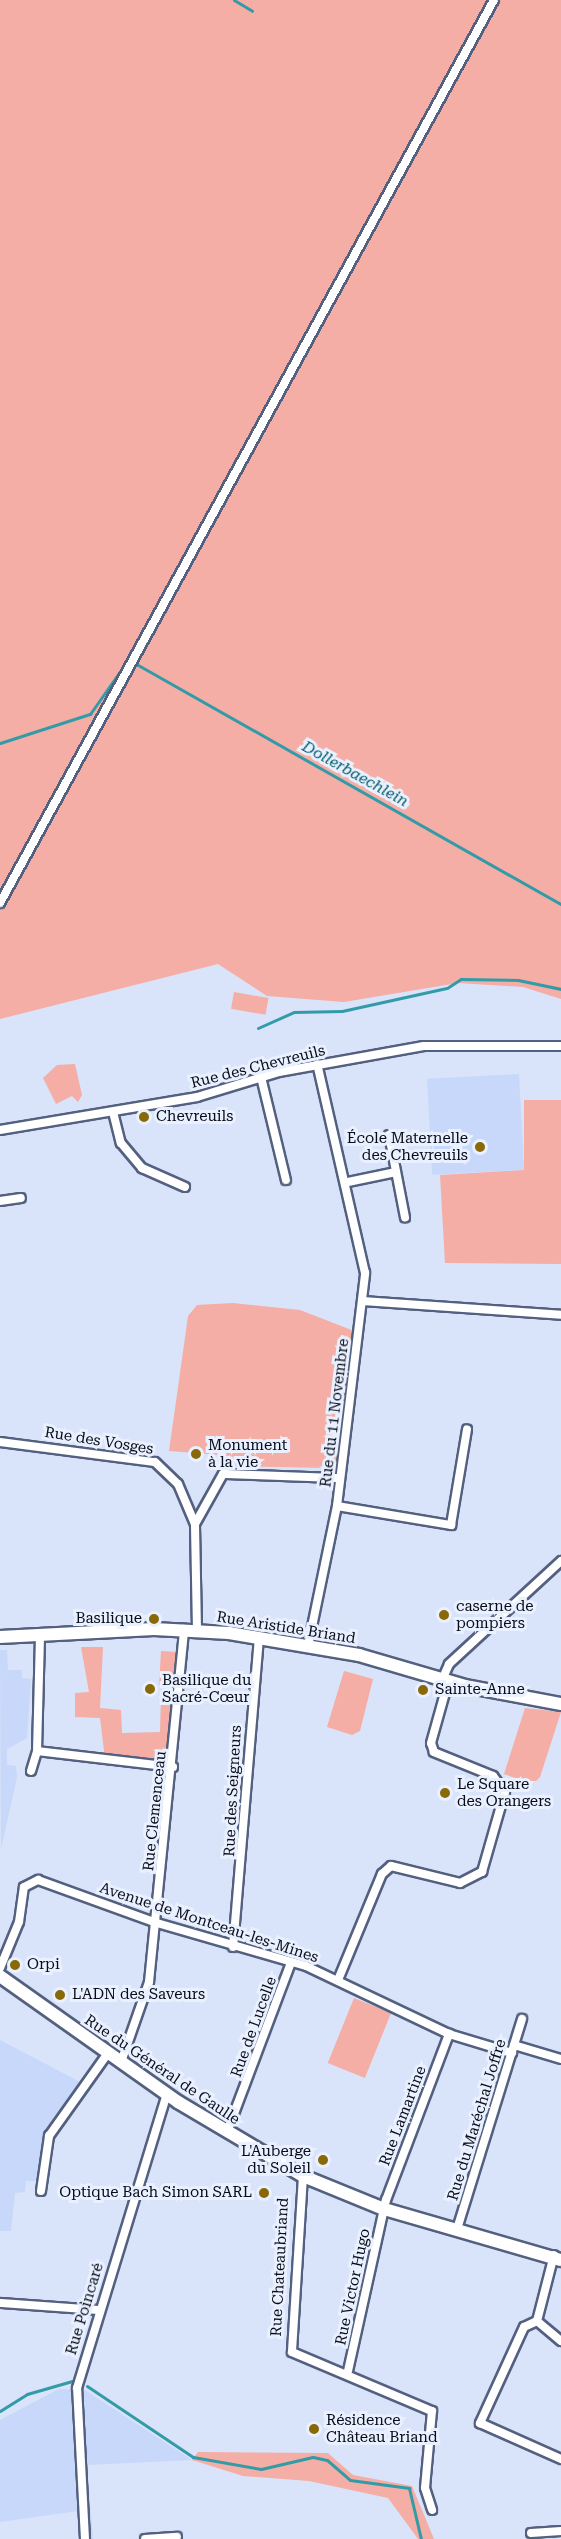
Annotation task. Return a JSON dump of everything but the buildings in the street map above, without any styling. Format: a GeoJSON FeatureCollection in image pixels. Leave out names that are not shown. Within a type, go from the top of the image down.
{"type":"FeatureCollection","features":[{"type":"Feature","properties":{"kind":"main road","name":"Rue Aristide Briand"},"geometry":{"type":"LineString","coordinates":[[0,1636],[197,1630],[308,1646],[445,1681],[561,1704]]}},
{"type":"Feature","properties":{"kind":"main road","name":"Rue du Général de Gaulle"},"geometry":{"type":"LineString","coordinates":[[0,1976],[167,2094],[303,2176],[384,2209],[559,2256]]}},
{"type":"Feature","properties":{"kind":"street"},"geometry":{"type":"LineString","coordinates":[[0,903],[494,0]]}},
{"type":"Feature","properties":{"kind":"street","name":"Rue des Chevreuils"},"geometry":{"type":"LineString","coordinates":[[0,1130],[197,1097],[261,1077],[317,1064],[424,1046],[561,1046]]}},
{"type":"Feature","properties":{"kind":"street","name":"Rue du 11 Novembre"},"geometry":{"type":"LineString","coordinates":[[308,1646],[337,1506],[363,1301],[365,1255],[317,1064]]}},
{"type":"Feature","properties":{"kind":"street"},"geometry":{"type":"LineString","coordinates":[[261,1077],[286,1180]]}},
{"type":"Feature","properties":{"kind":"street"},"geometry":{"type":"LineString","coordinates":[[113,1112],[121,1143],[142,1168],[185,1187]]}},
{"type":"Feature","properties":{"kind":"street"},"geometry":{"type":"LineString","coordinates":[[389,1135],[405,1217]]}},
{"type":"Feature","properties":{"kind":"street"},"geometry":{"type":"LineString","coordinates":[[348,1182],[396,1172]]}},
{"type":"Feature","properties":{"kind":"street"},"geometry":{"type":"LineString","coordinates":[[0,1201],[21,1197]]}},
{"type":"Feature","properties":{"kind":"street"},"geometry":{"type":"LineString","coordinates":[[363,1301],[561,1315]]}},
{"type":"Feature","properties":{"kind":"street"},"geometry":{"type":"LineString","coordinates":[[337,1506],[451,1525],[467,1429]]}},
{"type":"Feature","properties":{"kind":"street","name":"Rue des Vosges"},"geometry":{"type":"LineString","coordinates":[[0,1442],[155,1462],[178,1484],[195,1524]]}},
{"type":"Feature","properties":{"kind":"street"},"geometry":{"type":"LineString","coordinates":[[197,1630],[195,1524],[223,1474],[339,1478]]}},
{"type":"Feature","properties":{"kind":"street"},"geometry":{"type":"LineString","coordinates":[[338,1980],[382,1874],[391,1866],[406,1865],[460,1883],[482,1872],[506,1792],[493,1776],[434,1752],[431,1743],[449,1664],[561,1561]]}},
{"type":"Feature","properties":{"kind":"street","name":"Rue Clemenceau"},"geometry":{"type":"LineString","coordinates":[[121,2062],[149,1982],[173,1767],[184,1629]]}},
{"type":"Feature","properties":{"kind":"street"},"geometry":{"type":"LineString","coordinates":[[31,1771],[37,1751],[40,1634]]}},
{"type":"Feature","properties":{"kind":"street","name":"Rue des Seigneurs"},"geometry":{"type":"LineString","coordinates":[[233,1947],[259,1638]]}},
{"type":"Feature","properties":{"kind":"street"},"geometry":{"type":"LineString","coordinates":[[37,1751],[173,1767]]}},
{"type":"Feature","properties":{"kind":"street","name":"Avenue de Montceau-les-Mines"},"geometry":{"type":"LineString","coordinates":[[0,1968],[29,1881],[233,1947],[291,1963],[338,1980],[449,2034],[561,2059]]}},
{"type":"Feature","properties":{"kind":"street","name":"Rue de Lucelle"},"geometry":{"type":"LineString","coordinates":[[227,2132],[291,1963]]}},
{"type":"Feature","properties":{"kind":"street","name":"Rue du Maréchal Joffre"},"geometry":{"type":"LineString","coordinates":[[457,2229],[522,2019]]}},
{"type":"Feature","properties":{"kind":"street","name":"Rue Lamartine"},"geometry":{"type":"LineString","coordinates":[[384,2209],[449,2034]]}},
{"type":"Feature","properties":{"kind":"street"},"geometry":{"type":"LineString","coordinates":[[41,2191],[49,2136],[108,2053]]}},
{"type":"Feature","properties":{"kind":"street","name":"Rue Poincaré"},"geometry":{"type":"LineString","coordinates":[[85,2539],[75,2417],[98,2310],[167,2094]]}},
{"type":"Feature","properties":{"kind":"street","name":"Rue Chateaubriand"},"geometry":{"type":"LineString","coordinates":[[303,2176],[288,2342],[299,2356],[348,2371],[432,2410],[425,2488],[432,2510]]}},
{"type":"Feature","properties":{"kind":"street","name":"Rue Victor Hugo"},"geometry":{"type":"LineString","coordinates":[[348,2371],[384,2209]]}},
{"type":"Feature","properties":{"kind":"street"},"geometry":{"type":"LineString","coordinates":[[559,2256],[537,2321],[524,2327],[480,2423],[561,2459]]}},
{"type":"Feature","properties":{"kind":"street"},"geometry":{"type":"LineString","coordinates":[[0,2303],[98,2310]]}},
{"type":"Feature","properties":{"kind":"street"},"geometry":{"type":"LineString","coordinates":[[537,2321],[561,2341]]}},
{"type":"Feature","properties":{"kind":"street"},"geometry":{"type":"LineString","coordinates":[[531,2534],[561,2531]]}},
{"type":"Feature","properties":{"kind":"street"},"geometry":{"type":"LineString","coordinates":[[145,2539],[177,2537]]}},
{"type":"Feature","properties":{"kind":"shaded area"},"geometry":{"type":"Polygon","coordinates":[[[0,0],[561,0],[561,999],[523,987],[458,983],[344,1002],[267,996],[218,964],[0,1019],[0,0]]]}},
{"type":"Feature","properties":{"kind":"shaded area"},"geometry":{"type":"Polygon","coordinates":[[[234,992],[268,998],[266,1015],[231,1009],[234,992]]]}},
{"type":"Feature","properties":{"kind":"shaded area"},"geometry":{"type":"Polygon","coordinates":[[[75,1064],[82,1095],[78,1102],[72,1096],[56,1104],[43,1078],[57,1065],[75,1064]]]}},
{"type":"Feature","properties":{"kind":"shaded area","name":"École Maternelle des Chevreuils"},"geometry":{"type":"Polygon","coordinates":[[[519,1074],[524,1170],[432,1175],[427,1079],[519,1074]]]}},
{"type":"Feature","properties":{"kind":"shaded area"},"geometry":{"type":"Polygon","coordinates":[[[524,1100],[561,1100],[561,1264],[445,1263],[440,1175],[524,1170],[524,1100]]]}},
{"type":"Feature","properties":{"kind":"shaded area"},"geometry":{"type":"Polygon","coordinates":[[[233,1303],[300,1310],[354,1331],[338,1461],[325,1468],[233,1466],[220,1455],[169,1451],[188,1316],[197,1305],[233,1303]]]}},
{"type":"Feature","properties":{"kind":"shaded area"},"geometry":{"type":"Polygon","coordinates":[[[81,1647],[103,1647],[100,1708],[121,1710],[122,1733],[160,1732],[161,1696],[173,1694],[166,1755],[160,1762],[105,1759],[100,1718],[75,1717],[75,1693],[89,1692],[81,1647]]]}},
{"type":"Feature","properties":{"kind":"shaded area"},"geometry":{"type":"Polygon","coordinates":[[[0,1650],[7,1650],[8,1670],[22,1670],[22,1678],[31,1679],[27,1738],[7,1749],[7,1765],[16,1766],[17,1777],[1,1849],[0,1650]]]}},
{"type":"Feature","properties":{"kind":"shaded area"},"geometry":{"type":"Polygon","coordinates":[[[161,1651],[177,1652],[173,1687],[159,1685],[161,1651]]]}},
{"type":"Feature","properties":{"kind":"shaded area"},"geometry":{"type":"Polygon","coordinates":[[[344,1671],[373,1679],[360,1731],[352,1735],[327,1727],[344,1671]]]}},
{"type":"Feature","properties":{"kind":"shaded area"},"geometry":{"type":"Polygon","coordinates":[[[525,1708],[561,1712],[540,1777],[533,1784],[504,1774],[525,1708]]]}},
{"type":"Feature","properties":{"kind":"shaded area"},"geometry":{"type":"Polygon","coordinates":[[[354,1998],[391,2013],[365,2078],[328,2063],[354,1998]]]}},
{"type":"Feature","properties":{"kind":"shaded area"},"geometry":{"type":"Polygon","coordinates":[[[0,2040],[82,2083],[44,2138],[38,2181],[26,2181],[25,2192],[15,2193],[11,2231],[0,2231],[0,2040]]]}},
{"type":"Feature","properties":{"kind":"shaded area"},"geometry":{"type":"Polygon","coordinates":[[[59,2389],[85,2390],[192,2460],[87,2465],[93,2539],[81,2539],[78,2511],[0,2522],[0,2420],[59,2389]]]}},
{"type":"Feature","properties":{"kind":"shaded area"},"geometry":{"type":"Polygon","coordinates":[[[198,2452],[328,2453],[353,2475],[412,2486],[434,2539],[418,2539],[388,2498],[309,2481],[243,2476],[192,2460],[198,2452]]]}},
{"type":"Feature","properties":{"kind":"waterway"},"geometry":{"type":"LineString","coordinates":[[234,0],[252,11]]}},
{"type":"Feature","properties":{"kind":"waterway","name":"Dollerbaechlein"},"geometry":{"type":"LineString","coordinates":[[0,743],[90,714],[128,660]]}},
{"type":"Feature","properties":{"kind":"waterway","name":"Dollerbaechlein"},"geometry":{"type":"LineString","coordinates":[[138,665],[561,904]]}},
{"type":"Feature","properties":{"kind":"waterway"},"geometry":{"type":"LineString","coordinates":[[258,1028],[294,1012],[342,1011],[447,988],[461,979],[518,980],[561,989]]}},
{"type":"Feature","properties":{"kind":"waterway"},"geometry":{"type":"LineString","coordinates":[[0,2411],[27,2394],[72,2381]]}},
{"type":"Feature","properties":{"kind":"waterway"},"geometry":{"type":"LineString","coordinates":[[87,2386],[193,2457],[261,2469],[313,2457],[327,2460],[350,2480],[409,2488],[421,2539]]}},
{"type":"Feature","properties":{"kind":"place","name":"Chevreuils"},"geometry":{"type":"Point","coordinates":[144,1117]}},
{"type":"Feature","properties":{"kind":"place","name":"École Maternelle des Chevreuils"},"geometry":{"type":"Point","coordinates":[480,1147]}},
{"type":"Feature","properties":{"kind":"place","name":"Monument à la vie"},"geometry":{"type":"Point","coordinates":[196,1454]}},
{"type":"Feature","properties":{"kind":"place","name":"caserne de pompiers"},"geometry":{"type":"Point","coordinates":[444,1615]}},
{"type":"Feature","properties":{"kind":"place","name":"Basilique"},"geometry":{"type":"Point","coordinates":[154,1619]}},
{"type":"Feature","properties":{"kind":"place","name":"Basilique du Sacré-Cœur"},"geometry":{"type":"Point","coordinates":[150,1689]}},
{"type":"Feature","properties":{"kind":"place","name":"Sainte-Anne"},"geometry":{"type":"Point","coordinates":[423,1690]}},
{"type":"Feature","properties":{"kind":"place","name":"Le Square des Orangers"},"geometry":{"type":"Point","coordinates":[445,1793]}},
{"type":"Feature","properties":{"kind":"place","name":"Orpi"},"geometry":{"type":"Point","coordinates":[15,1965]}},
{"type":"Feature","properties":{"kind":"place","name":"L'ADN des Saveurs"},"geometry":{"type":"Point","coordinates":[60,1995]}},
{"type":"Feature","properties":{"kind":"place","name":"L'Auberge du Soleil"},"geometry":{"type":"Point","coordinates":[323,2160]}},
{"type":"Feature","properties":{"kind":"place","name":"Optique Bach Simon SARL"},"geometry":{"type":"Point","coordinates":[264,2193]}},
{"type":"Feature","properties":{"kind":"place","name":"Résidence Château Briand"},"geometry":{"type":"Point","coordinates":[314,2429]}}]}
